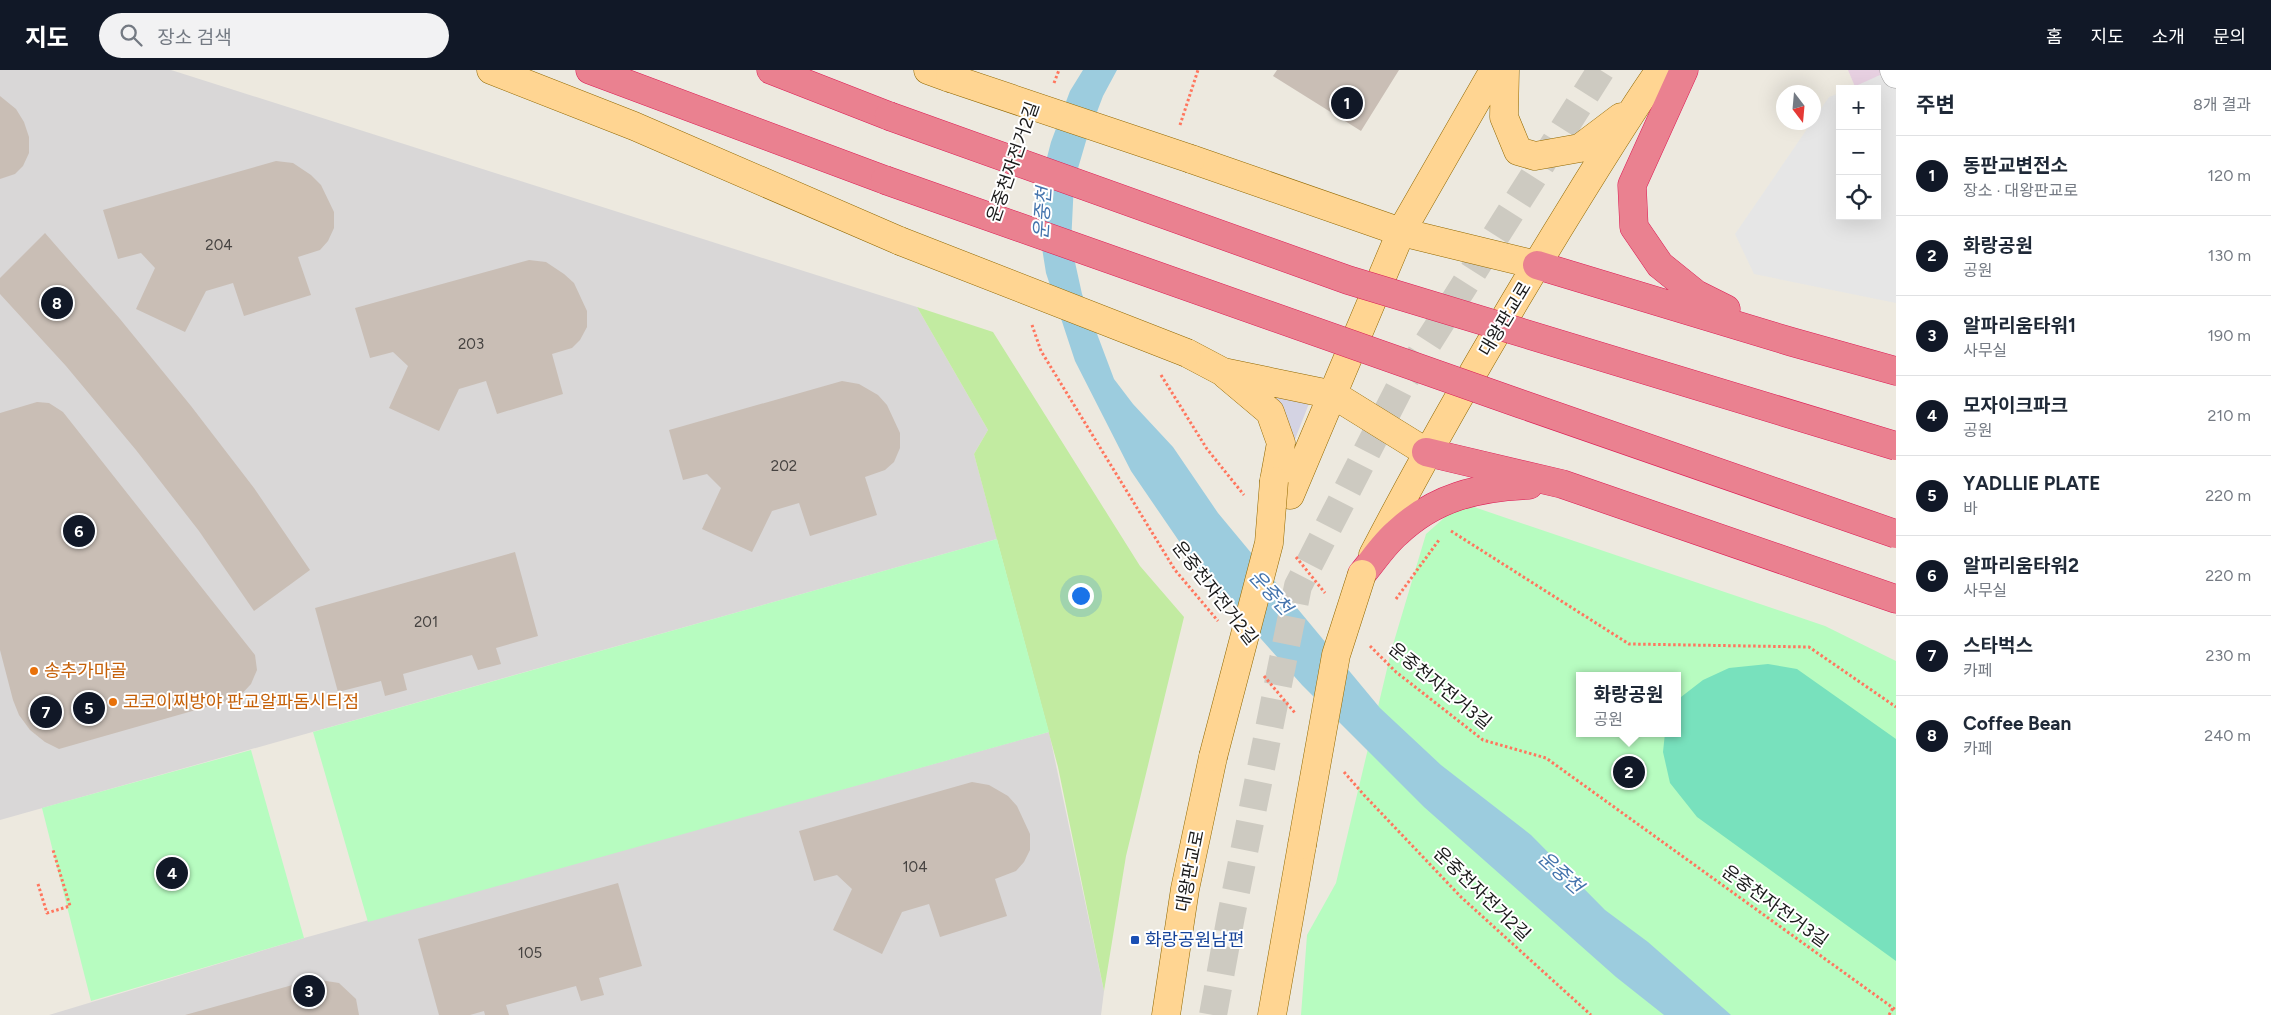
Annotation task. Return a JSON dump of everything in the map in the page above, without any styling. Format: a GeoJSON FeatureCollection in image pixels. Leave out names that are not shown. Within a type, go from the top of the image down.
{"type":"FeatureCollection","features":[{"type":"Feature","properties":{"kind":"highway"},"geometry":{"type":"LineString","coordinates":[[590,70],[885,180],[1520,404],[1896,534]]}},
{"type":"Feature","properties":{"kind":"highway"},"geometry":{"type":"LineString","coordinates":[[770,70],[889,116],[1348,280],[1896,446]]}},
{"type":"Feature","properties":{"kind":"highway"},"geometry":{"type":"LineString","coordinates":[[1684,70],[1632,185],[1634,227],[1660,265],[1696,294],[1792,342]]}},
{"type":"Feature","properties":{"kind":"highway"},"geometry":{"type":"LineString","coordinates":[[1537,265],[1792,342],[1896,370]]}},
{"type":"Feature","properties":{"kind":"highway"},"geometry":{"type":"LineString","coordinates":[[1426,452],[1562,484],[1896,599]]}},
{"type":"Feature","properties":{"kind":"highway"},"geometry":{"type":"LineString","coordinates":[[1362,574],[1396,533],[1434,505],[1469,492],[1499,486],[1562,484]]}},
{"type":"Feature","properties":{"kind":"main road"},"geometry":{"type":"LineString","coordinates":[[491,70],[634,126],[900,241],[1187,354],[1223,372],[1270,412],[1281,443],[1282,488]]}},
{"type":"Feature","properties":{"kind":"main road"},"geometry":{"type":"LineString","coordinates":[[1282,488],[1334,396],[1401,232],[1494,70]]}},
{"type":"Feature","properties":{"kind":"main road"},"geometry":{"type":"LineString","coordinates":[[1505,70],[1504,117],[1518,151],[1535,156],[1580,148],[1632,110]]}},
{"type":"Feature","properties":{"kind":"main road","name":"대왕판교로"},"geometry":{"type":"LineString","coordinates":[[1272,1015],[1336,656],[1362,574],[1426,452],[1537,265],[1632,110],[1660,70]]}},
{"type":"Feature","properties":{"kind":"main road"},"geometry":{"type":"LineString","coordinates":[[939,74],[1401,232],[1537,265]]}},
{"type":"Feature","properties":{"kind":"main road"},"geometry":{"type":"LineString","coordinates":[[1223,372],[1334,396],[1426,452]]}},
{"type":"Feature","properties":{"kind":"main road","name":"대왕판교로"},"geometry":{"type":"LineString","coordinates":[[1166,1015],[1185,889],[1213,758],[1282,488]]}},
{"type":"Feature","properties":{"kind":"lane"},"geometry":{"type":"LineString","coordinates":[[1894,70],[1896,74]]}},
{"type":"Feature","properties":{"kind":"path","name":"운중천자전거2길"},"geometry":{"type":"LineString","coordinates":[[1052,89],[1059,70]]}},
{"type":"Feature","properties":{"kind":"path","name":"운중천자전거2길"},"geometry":{"type":"LineString","coordinates":[[1032,322],[1041,351],[1170,562],[1219,623]]}},
{"type":"Feature","properties":{"kind":"path"},"geometry":{"type":"LineString","coordinates":[[1233,482],[1246,497]]}},
{"type":"Feature","properties":{"kind":"path"},"geometry":{"type":"LineString","coordinates":[[1447,528],[1629,644],[1809,646],[1896,707]]}},
{"type":"Feature","properties":{"kind":"path"},"geometry":{"type":"LineString","coordinates":[[1396,599],[1441,536]]}},
{"type":"Feature","properties":{"kind":"path"},"geometry":{"type":"LineString","coordinates":[[1294,556],[1331,600]]}},
{"type":"Feature","properties":{"kind":"path","name":"운중천자전거3길"},"geometry":{"type":"LineString","coordinates":[[1368,644],[1396,672],[1483,740],[1546,758],[1895,1009]]}},
{"type":"Feature","properties":{"kind":"path"},"geometry":{"type":"LineString","coordinates":[[1263,675],[1301,720]]}},
{"type":"Feature","properties":{"kind":"path","name":"운중천자전거2길"},"geometry":{"type":"LineString","coordinates":[[1339,765],[1364,795],[1461,896],[1591,1015]]}},
{"type":"Feature","properties":{"kind":"path"},"geometry":{"type":"LineString","coordinates":[[38,884],[47,913],[70,906],[54,850]]}},
{"type":"Feature","properties":{"kind":"path"},"geometry":{"type":"LineString","coordinates":[[1889,1015],[1895,1009]]}},
{"type":"Feature","properties":{"kind":"shaded area"},"geometry":{"type":"Polygon","coordinates":[[[0,70],[171,70],[917,307],[988,430],[974,454],[997,539],[0,820],[0,70]]]}},
{"type":"Feature","properties":{"kind":"shaded area"},"geometry":{"type":"Polygon","coordinates":[[[1848,70],[1896,70],[1881,85],[1854,85],[1848,70]]]}},
{"type":"Feature","properties":{"kind":"shaded area"},"geometry":{"type":"Polygon","coordinates":[[[1891,70],[1896,70],[1896,303],[1754,274],[1735,234],[1806,130],[1821,130],[1821,109],[1829,97],[1836,94],[1836,220],[1881,220],[1881,85],[1858,85],[1891,70]]]}},
{"type":"Feature","properties":{"kind":"shaded area"},"geometry":{"type":"Polygon","coordinates":[[[1262,387],[1310,401],[1290,452],[1262,387]]]}},
{"type":"Feature","properties":{"kind":"shaded area"},"geometry":{"type":"Polygon","coordinates":[[[1049,732],[1104,991],[1101,1015],[49,1015],[304,938],[1049,732]]]}},
{"type":"Feature","properties":{"kind":"green space"},"geometry":{"type":"Polygon","coordinates":[[[917,307],[993,332],[1140,566],[1184,617],[1126,856],[1104,991],[1058,767],[974,454],[988,430],[917,307]]]}},
{"type":"Feature","properties":{"kind":"green space"},"geometry":{"type":"Polygon","coordinates":[[[1474,507],[1825,626],[1896,661],[1896,1015],[1301,1015],[1307,935],[1336,883],[1392,648],[1426,534],[1452,511],[1474,507]]]}},
{"type":"Feature","properties":{"kind":"green space"},"geometry":{"type":"Polygon","coordinates":[[[997,539],[1049,732],[368,922],[313,732],[997,539]]]}},
{"type":"Feature","properties":{"kind":"green space"},"geometry":{"type":"Polygon","coordinates":[[[1768,664],[1797,669],[1896,739],[1896,961],[1697,817],[1670,783],[1663,752],[1665,737],[1681,737],[1681,697],[1703,680],[1729,668],[1768,664]]]}},
{"type":"Feature","properties":{"kind":"green space"},"geometry":{"type":"Polygon","coordinates":[[[251,750],[304,938],[91,1001],[42,808],[251,750]]]}},
{"type":"Feature","properties":{"kind":"water","name":"운중천"},"geometry":{"type":"Polygon","coordinates":[[[1083,70],[1117,70],[1103,96],[1086,141],[1074,182],[1071,244],[1082,294],[1114,379],[1133,404],[1173,447],[1218,513],[1380,708],[1441,765],[1531,835],[1605,910],[1648,942],[1731,1015],[1664,1015],[1616,977],[1424,807],[1302,685],[1196,566],[1131,471],[1075,361],[1046,273],[1035,204],[1051,142],[1070,91],[1083,70]]]}},
{"type":"Feature","properties":{"kind":"building"},"geometry":{"type":"Polygon","coordinates":[[[1277,70],[1399,70],[1361,131],[1273,76],[1277,70]]]}},
{"type":"Feature","properties":{"kind":"building"},"geometry":{"type":"Polygon","coordinates":[[[0,96],[16,109],[24,122],[29,137],[29,153],[23,166],[15,174],[0,179],[0,96]]]}},
{"type":"Feature","properties":{"kind":"building"},"geometry":{"type":"Polygon","coordinates":[[[276,161],[293,163],[311,175],[321,185],[334,212],[334,228],[328,241],[320,250],[298,257],[311,295],[244,316],[233,283],[206,291],[185,332],[136,309],[155,268],[141,253],[118,259],[103,210],[276,161]]]}},
{"type":"Feature","properties":{"kind":"building"},"geometry":{"type":"Polygon","coordinates":[[[45,233],[120,319],[191,406],[254,488],[310,570],[254,611],[199,531],[136,450],[66,366],[0,294],[0,278],[45,233]]]}},
{"type":"Feature","properties":{"kind":"building"},"geometry":{"type":"Polygon","coordinates":[[[529,260],[546,262],[564,274],[574,283],[587,311],[587,327],[580,340],[572,348],[552,354],[563,394],[497,414],[486,381],[459,389],[439,431],[389,408],[408,366],[393,352],[370,358],[355,308],[529,260]]]}},
{"type":"Feature","properties":{"kind":"building"},"geometry":{"type":"Polygon","coordinates":[[[842,381],[859,384],[878,395],[887,405],[900,433],[900,448],[894,462],[885,470],[865,477],[877,515],[810,536],[799,503],[772,511],[752,552],[702,529],[721,488],[707,474],[683,480],[669,430],[842,381]]]}},
{"type":"Feature","properties":{"kind":"building"},"geometry":{"type":"Polygon","coordinates":[[[37,402],[49,403],[63,412],[255,655],[257,670],[251,684],[238,698],[59,749],[45,742],[30,730],[19,715],[13,700],[0,650],[0,413],[37,402]]]}},
{"type":"Feature","properties":{"kind":"building"},"geometry":{"type":"Polygon","coordinates":[[[515,552],[538,636],[496,648],[501,664],[478,670],[472,655],[403,674],[407,690],[385,696],[381,681],[338,692],[315,608],[515,552]]]}},
{"type":"Feature","properties":{"kind":"building"},"geometry":{"type":"Polygon","coordinates":[[[972,782],[989,785],[1008,796],[1017,806],[1030,834],[1030,850],[1024,862],[1016,871],[995,879],[1007,916],[940,937],[929,904],[902,912],[882,954],[833,930],[852,889],[837,875],[814,881],[799,831],[972,782]]]}},
{"type":"Feature","properties":{"kind":"building"},"geometry":{"type":"Polygon","coordinates":[[[618,883],[642,966],[599,978],[604,995],[581,1001],[576,986],[506,1005],[509,1015],[485,1015],[484,1011],[470,1015],[439,1015],[418,939],[618,883]]]}},
{"type":"Feature","properties":{"kind":"building"},"geometry":{"type":"Polygon","coordinates":[[[314,979],[339,983],[356,999],[359,1015],[185,1015],[314,979]]]}},
{"type":"Feature","properties":{"kind":"tunnel"},"geometry":{"type":"LineString","coordinates":[[1213,1015],[1231,916],[1298,586],[1401,385],[1601,70]]}},
{"type":"Feature","properties":{"kind":"place","name":"동판교변전소"},"geometry":{"type":"Point","coordinates":[1347,103]}},
{"type":"Feature","properties":{"kind":"place","name":"Coffee Bean"},"geometry":{"type":"Point","coordinates":[57,303]}},
{"type":"Feature","properties":{"kind":"place","name":"알파리움타워2"},"geometry":{"type":"Point","coordinates":[79,531]}},
{"type":"Feature","properties":{"kind":"place","name":"송추가마골"},"geometry":{"type":"Point","coordinates":[34,671]}},
{"type":"Feature","properties":{"kind":"place","name":"코코이찌방야 판교알파돔시티점"},"geometry":{"type":"Point","coordinates":[113,702]}},
{"type":"Feature","properties":{"kind":"place","name":"YADLLIE PLATE"},"geometry":{"type":"Point","coordinates":[89,708]}},
{"type":"Feature","properties":{"kind":"place","name":"스타벅스"},"geometry":{"type":"Point","coordinates":[46,712]}},
{"type":"Feature","properties":{"kind":"place","name":"화랑공원"},"geometry":{"type":"Point","coordinates":[1629,772]}},
{"type":"Feature","properties":{"kind":"place","name":"모자이크파크"},"geometry":{"type":"Point","coordinates":[172,873]}},
{"type":"Feature","properties":{"kind":"place","name":"화랑공원남편"},"geometry":{"type":"Point","coordinates":[1135,940]}},
{"type":"Feature","properties":{"kind":"place","name":"알파리움타워1"},"geometry":{"type":"Point","coordinates":[309,991]}}]}
